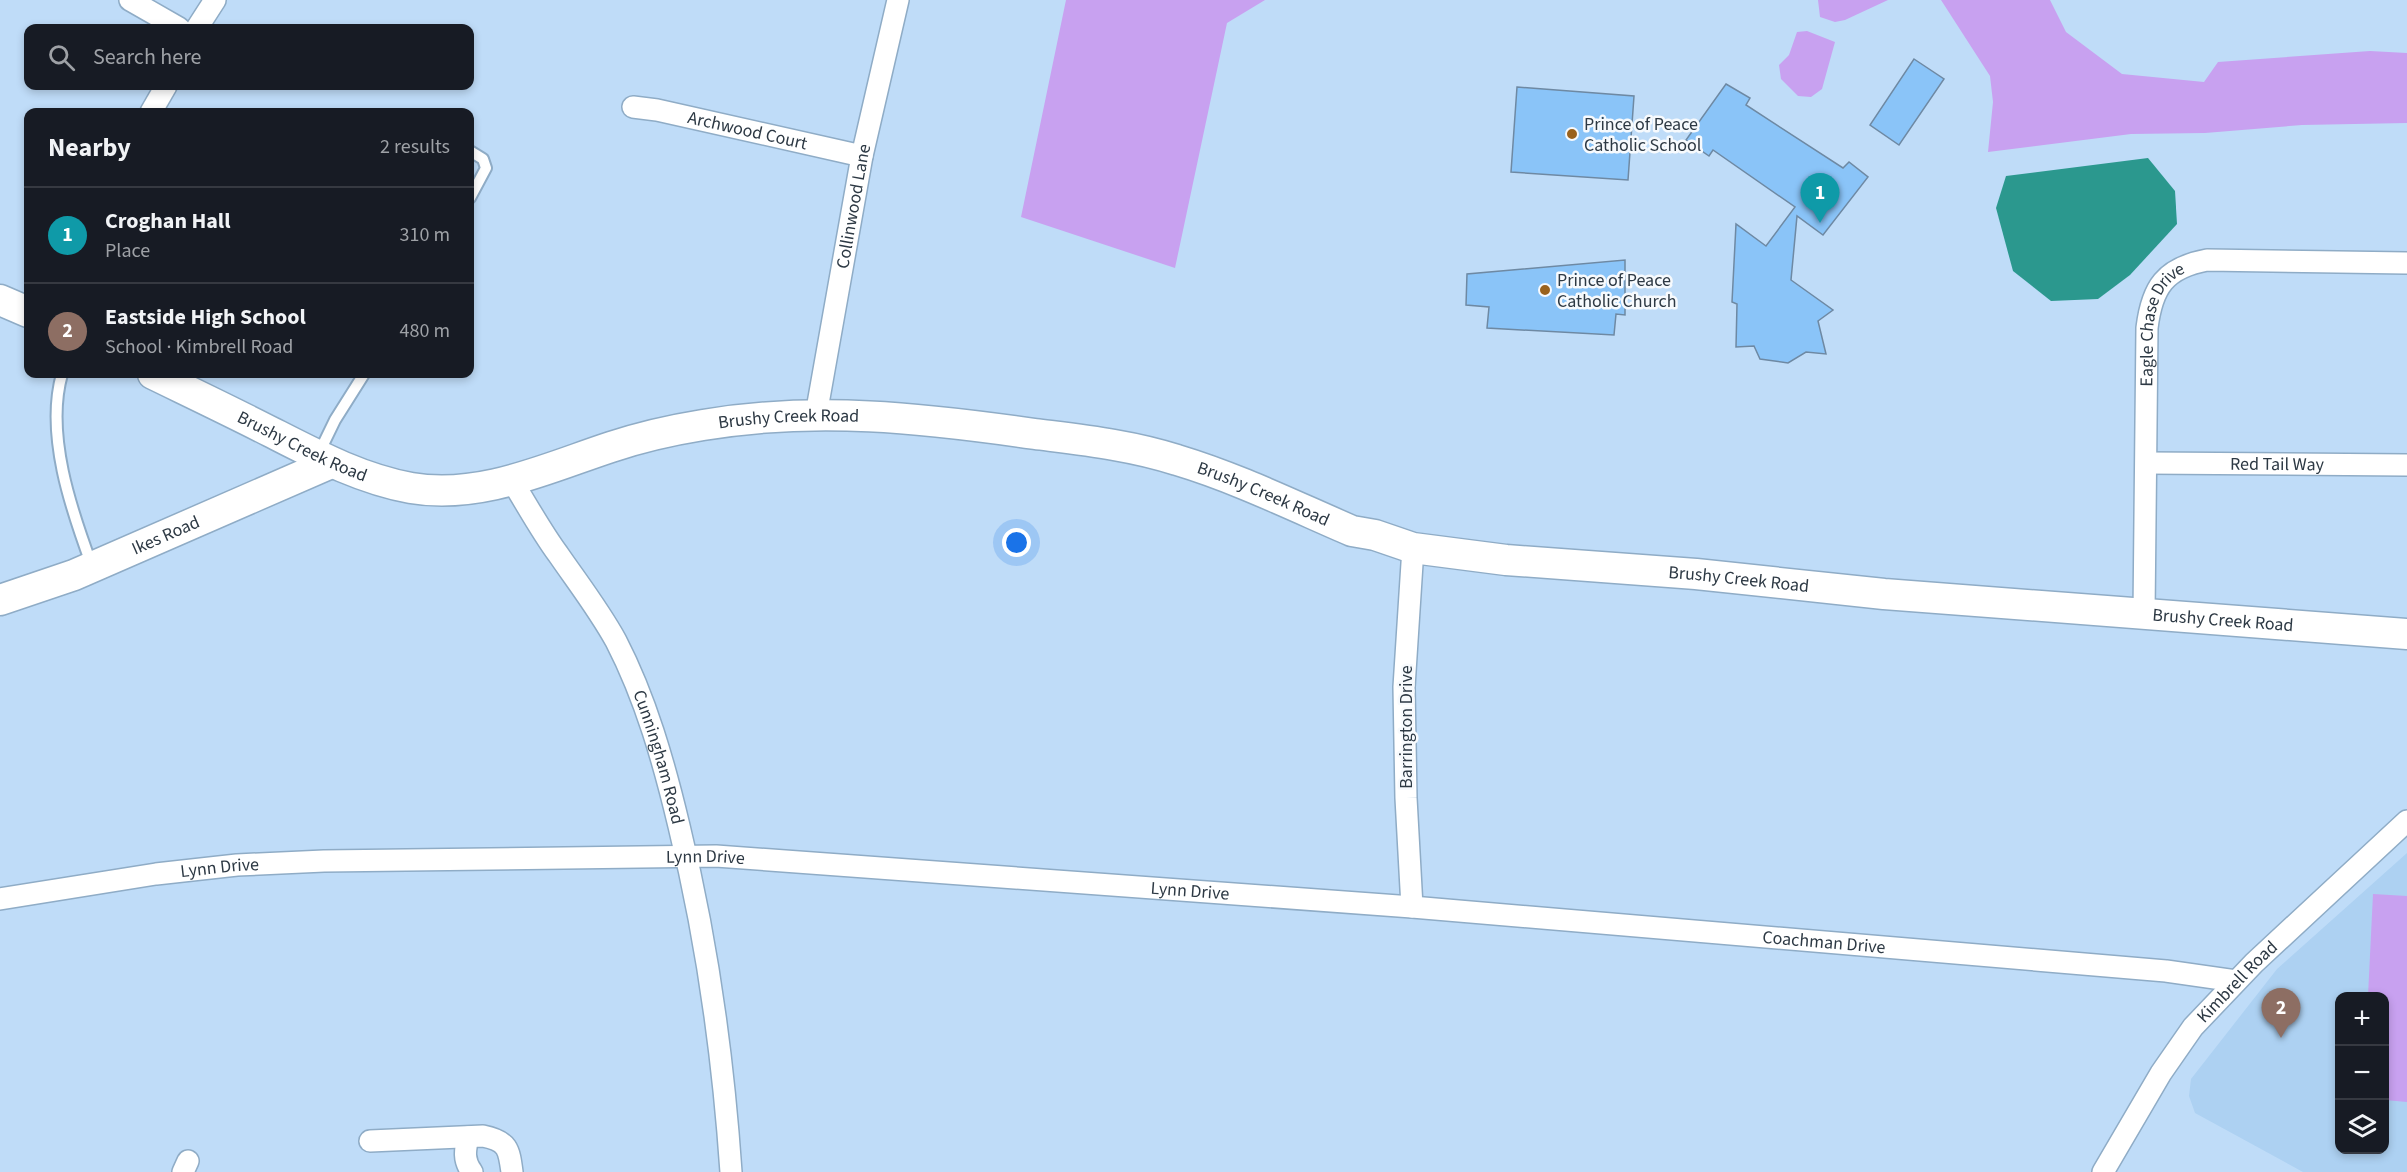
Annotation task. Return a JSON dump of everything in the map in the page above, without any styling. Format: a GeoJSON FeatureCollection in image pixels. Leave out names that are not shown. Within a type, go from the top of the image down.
{"type":"FeatureCollection","features":[{"type":"Feature","properties":{"kind":"street"},"geometry":{"type":"LineString","coordinates":[[130,0],[172,24]]}},
{"type":"Feature","properties":{"kind":"street"},"geometry":{"type":"LineString","coordinates":[[200,24],[215,0]]}},
{"type":"Feature","properties":{"kind":"street","name":"Collinwood Lane"},"geometry":{"type":"LineString","coordinates":[[816,415],[862,156],[898,0]]}},
{"type":"Feature","properties":{"kind":"street"},"geometry":{"type":"LineString","coordinates":[[153,108],[164,90]]}},
{"type":"Feature","properties":{"kind":"street","name":"Archwood Court"},"geometry":{"type":"LineString","coordinates":[[633,107],[657,110],[862,156]]}},
{"type":"Feature","properties":{"kind":"street","name":"Eagle Chase Drive"},"geometry":{"type":"LineString","coordinates":[[2144,614],[2147,328],[2150,304],[2167,278],[2176,270],[2189,264],[2207,260],[2407,263]]}},
{"type":"Feature","properties":{"kind":"street"},"geometry":{"type":"LineString","coordinates":[[0,300],[24,310]]}},
{"type":"Feature","properties":{"kind":"street","name":"Brushy Creek Road"},"geometry":{"type":"LineString","coordinates":[[161,378],[324,460],[410,488],[450,492],[512,481],[614,446],[682,429],[740,420],[816,415],[932,419],[1138,450],[1212,471],[1352,531],[1375,535],[1413,548],[1506,560],[1696,574],[1884,594],[2407,634]]}},
{"type":"Feature","properties":{"kind":"street","name":"Ikes Road"},"geometry":{"type":"LineString","coordinates":[[0,600],[92,567],[324,460]]}},
{"type":"Feature","properties":{"kind":"street","name":"Red Tail Way"},"geometry":{"type":"LineString","coordinates":[[2146,463],[2407,465]]}},
{"type":"Feature","properties":{"kind":"street","name":"Cunningham Road"},"geometry":{"type":"LineString","coordinates":[[512,481],[558,554],[596,607],[639,693],[654,736],[686,856],[707,957],[720,1039],[731,1172]]}},
{"type":"Feature","properties":{"kind":"street","name":"Barrington Drive"},"geometry":{"type":"LineString","coordinates":[[1412,907],[1406,798],[1404,687],[1413,548]]}},
{"type":"Feature","properties":{"kind":"street","name":"Kimbrell Road"},"geometry":{"type":"LineString","coordinates":[[2103,1172],[2179,1045],[2193,1027],[2236,981],[2407,821]]}},
{"type":"Feature","properties":{"kind":"street","name":"Lynn Drive"},"geometry":{"type":"LineString","coordinates":[[0,898],[156,874],[237,865],[324,861],[686,856],[728,857],[1412,907]]}},
{"type":"Feature","properties":{"kind":"street","name":"Coachman Drive"},"geometry":{"type":"LineString","coordinates":[[1412,907],[2166,971],[2236,981]]}},
{"type":"Feature","properties":{"kind":"street"},"geometry":{"type":"LineString","coordinates":[[370,1141],[483,1136],[496,1139],[507,1148],[512,1172]]}},
{"type":"Feature","properties":{"kind":"street"},"geometry":{"type":"LineString","coordinates":[[468,1137],[464,1153],[472,1172]]}},
{"type":"Feature","properties":{"kind":"lane"},"geometry":{"type":"LineString","coordinates":[[474,153],[483,159],[486,168],[474,190]]}},
{"type":"Feature","properties":{"kind":"lane"},"geometry":{"type":"LineString","coordinates":[[61,378],[56,400],[62,471],[92,567]]}},
{"type":"Feature","properties":{"kind":"lane"},"geometry":{"type":"LineString","coordinates":[[324,460],[335,420],[361,378]]}},
{"type":"Feature","properties":{"kind":"shaded area"},"geometry":{"type":"Polygon","coordinates":[[[1066,0],[1265,0],[1227,23],[1175,268],[1021,217],[1066,0]]]}},
{"type":"Feature","properties":{"kind":"shaded area"},"geometry":{"type":"Polygon","coordinates":[[[1818,0],[1888,0],[1845,20],[1835,22],[1820,17],[1818,0]]]}},
{"type":"Feature","properties":{"kind":"shaded area"},"geometry":{"type":"Polygon","coordinates":[[[1941,0],[2050,0],[2066,32],[2122,74],[2204,82],[2218,62],[2370,51],[2407,53],[2407,123],[2302,125],[2205,133],[2131,134],[1988,152],[1993,102],[1990,76],[1941,0]]]}},
{"type":"Feature","properties":{"kind":"shaded area"},"geometry":{"type":"Polygon","coordinates":[[[1807,31],[1835,42],[1822,89],[1811,97],[1798,96],[1781,79],[1779,65],[1789,55],[1797,32],[1807,31]]]}},
{"type":"Feature","properties":{"kind":"shaded area"},"geometry":{"type":"Polygon","coordinates":[[[2148,158],[2175,191],[2177,224],[2130,275],[2098,299],[2051,301],[2013,271],[1996,208],[2006,176],[2148,158]]]}},
{"type":"Feature","properties":{"kind":"shaded area"},"geometry":{"type":"Polygon","coordinates":[[[2407,853],[2407,1172],[2303,1172],[2195,1113],[2189,1096],[2191,1079],[2277,969],[2407,853]]]}},
{"type":"Feature","properties":{"kind":"shaded area"},"geometry":{"type":"Polygon","coordinates":[[[2373,894],[2407,896],[2407,1102],[2389,1100],[2389,992],[2368,992],[2373,894]]]}},
{"type":"Feature","properties":{"kind":"building"},"geometry":{"type":"Polygon","coordinates":[[[1914,59],[1944,79],[1899,145],[1870,125],[1914,59]]]}},
{"type":"Feature","properties":{"kind":"building"},"geometry":{"type":"Polygon","coordinates":[[[1726,84],[1750,98],[1746,105],[1843,168],[1849,162],[1868,177],[1823,235],[1797,216],[1791,280],[1833,310],[1818,321],[1826,354],[1806,352],[1788,363],[1760,359],[1754,346],[1736,347],[1737,304],[1732,302],[1736,224],[1766,246],[1795,207],[1713,150],[1709,156],[1686,140],[1726,84]]]}},
{"type":"Feature","properties":{"kind":"building","name":"Prince of Peace Catholic School"},"geometry":{"type":"Polygon","coordinates":[[[1517,87],[1634,96],[1628,180],[1511,172],[1517,87]]]}},
{"type":"Feature","properties":{"kind":"building","name":"Prince of Peace Catholic Church"},"geometry":{"type":"Polygon","coordinates":[[[1625,260],[1625,315],[1616,314],[1614,335],[1487,328],[1489,307],[1466,305],[1467,274],[1625,260]]]}},
{"type":"Feature","properties":{"kind":"place","name":"Prince of Peace Catholic School"},"geometry":{"type":"Point","coordinates":[1572,134]}},
{"type":"Feature","properties":{"kind":"place","name":"Croghan Hall"},"geometry":{"type":"Point","coordinates":[1820,223]}},
{"type":"Feature","properties":{"kind":"place","name":"Prince of Peace Catholic Church"},"geometry":{"type":"Point","coordinates":[1545,290]}},
{"type":"Feature","properties":{"kind":"place","name":"Eastside High School"},"geometry":{"type":"Point","coordinates":[2281,1038]}}]}
